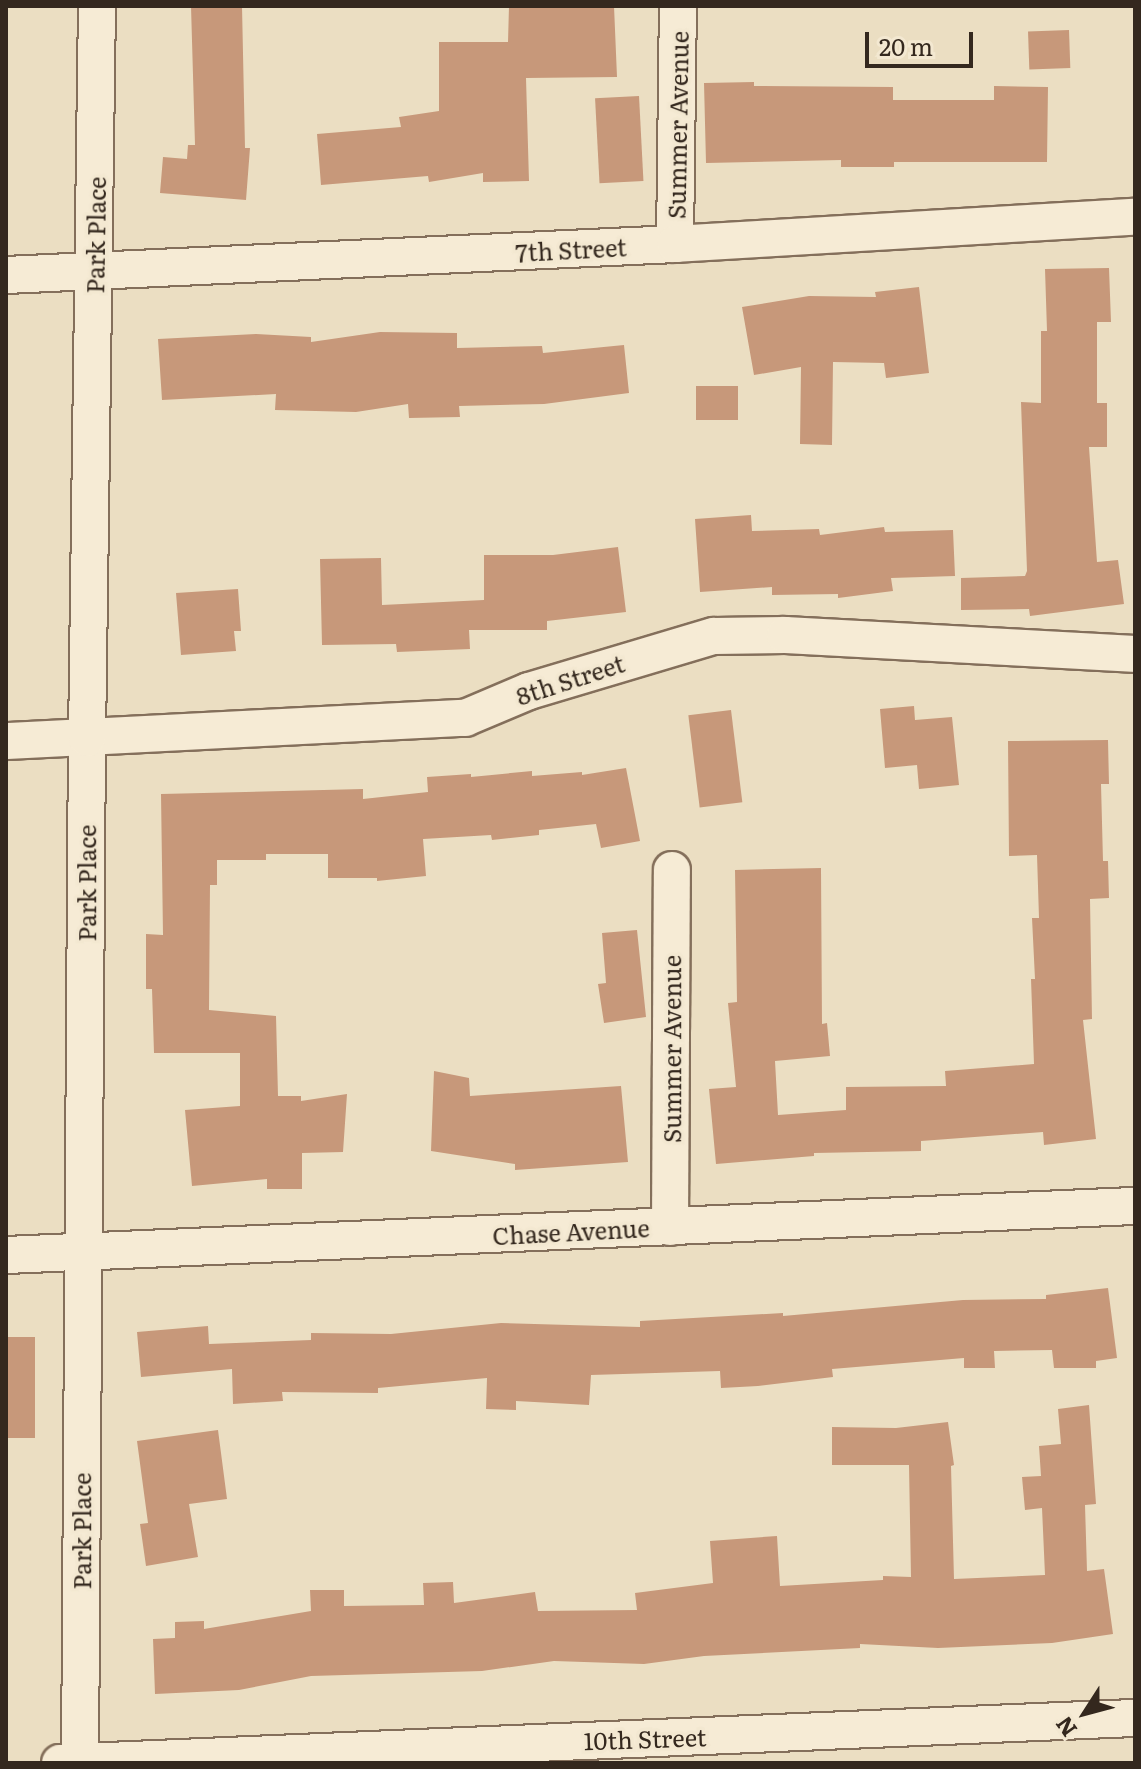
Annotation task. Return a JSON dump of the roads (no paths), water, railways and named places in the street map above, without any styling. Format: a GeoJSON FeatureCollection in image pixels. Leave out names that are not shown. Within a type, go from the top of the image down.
{"type":"FeatureCollection","features":[{"type":"Feature","properties":{"kind":"street","name":"Park Place"},"geometry":{"type":"LineString","coordinates":[[70,1762],[83,1253],[97,6]]}},
{"type":"Feature","properties":{"kind":"street","name":"Summer Avenue"},"geometry":{"type":"LineString","coordinates":[[675,244],[678,6]]}},
{"type":"Feature","properties":{"kind":"street","name":"7th Street"},"geometry":{"type":"LineString","coordinates":[[6,275],[675,244],[1135,217]]}},
{"type":"Feature","properties":{"kind":"street","name":"8th Street"},"geometry":{"type":"LineString","coordinates":[[6,741],[465,718],[529,691],[714,636],[785,635],[1135,654]]}},
{"type":"Feature","properties":{"kind":"street","name":"Summer Avenue"},"geometry":{"type":"LineString","coordinates":[[670,1227],[672,870]]}},
{"type":"Feature","properties":{"kind":"street","name":"Chase Avenue"},"geometry":{"type":"LineString","coordinates":[[6,1255],[1135,1206]]}},
{"type":"Feature","properties":{"kind":"street","name":"10th Street"},"geometry":{"type":"LineString","coordinates":[[70,1762],[439,1755],[1135,1718]]}}]}
